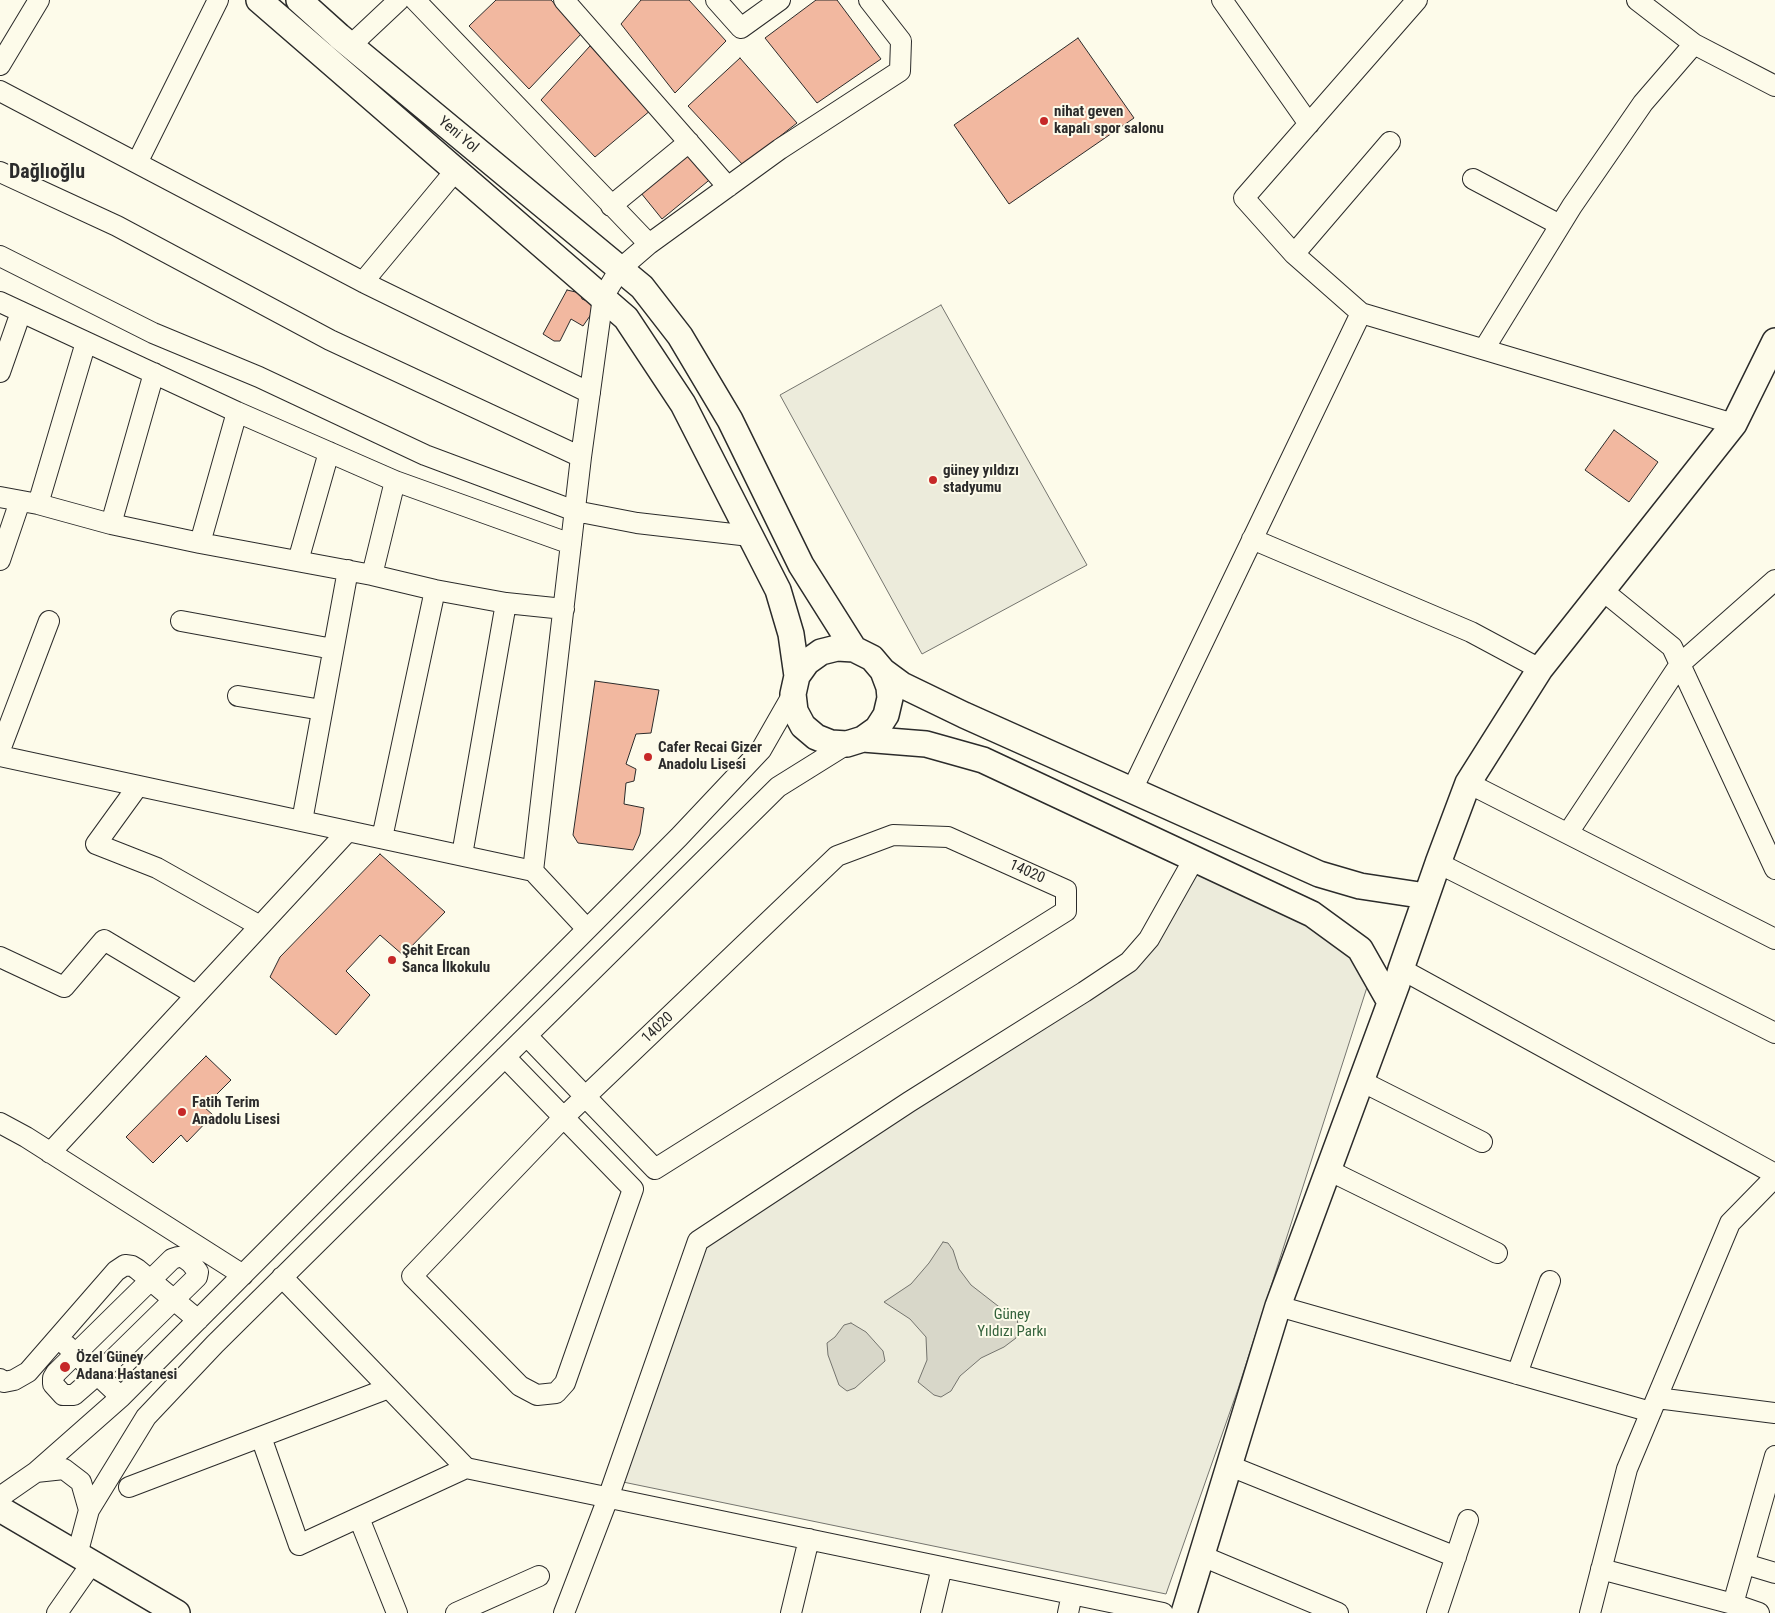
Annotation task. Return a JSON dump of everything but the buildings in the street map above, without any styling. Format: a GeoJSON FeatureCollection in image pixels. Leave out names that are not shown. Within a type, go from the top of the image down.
{"type":"FeatureCollection","features":[{"type":"Feature","properties":{"kind":"main road"},"geometry":{"type":"LineString","coordinates":[[259,0],[626,318],[683,404],[778,590],[791,634],[795,711],[803,726],[816,737],[831,743],[855,741],[926,744],[982,760],[1312,914],[1360,949],[1390,1002]]}},
{"type":"Feature","properties":{"kind":"main road","name":"Yeni Yol"},"geometry":{"type":"LineString","coordinates":[[299,0],[350,46],[642,287],[680,336],[730,420],[801,565],[854,649]]}},
{"type":"Feature","properties":{"kind":"main road"},"geometry":{"type":"LineString","coordinates":[[1184,1613],[1278,1306],[1398,984],[1401,969],[1426,896],[1468,783],[1540,669],[1734,424],[1775,341]]}},
{"type":"Feature","properties":{"kind":"main road"},"geometry":{"type":"LineString","coordinates":[[795,685],[807,662],[821,652],[837,648],[854,649],[872,658],[883,671],[902,685],[928,698],[1319,874],[1360,886],[1426,896]]}},
{"type":"Feature","properties":{"kind":"main road"},"geometry":{"type":"LineString","coordinates":[[855,741],[877,729],[886,715],[890,698],[889,687],[883,671]]}},
{"type":"Feature","properties":{"kind":"main road"},"geometry":{"type":"LineString","coordinates":[[0,1509],[177,1613]]}},
{"type":"Feature","properties":{"kind":"street"},"geometry":{"type":"LineString","coordinates":[[0,65],[39,0]]}},
{"type":"Feature","properties":{"kind":"street"},"geometry":{"type":"LineString","coordinates":[[137,163],[218,0]]}},
{"type":"Feature","properties":{"kind":"street"},"geometry":{"type":"LineString","coordinates":[[350,46],[400,0]]}},
{"type":"Feature","properties":{"kind":"street"},"geometry":{"type":"LineString","coordinates":[[416,0],[648,244]]}},
{"type":"Feature","properties":{"kind":"street"},"geometry":{"type":"LineString","coordinates":[[564,0],[728,187]]}},
{"type":"Feature","properties":{"kind":"street"},"geometry":{"type":"LineString","coordinates":[[716,0],[741,28],[780,0]]}},
{"type":"Feature","properties":{"kind":"street"},"geometry":{"type":"LineString","coordinates":[[533,871],[574,512],[603,297],[620,269],[648,244],[780,149],[900,71],[901,41],[869,0]]}},
{"type":"Feature","properties":{"kind":"street"},"geometry":{"type":"LineString","coordinates":[[1222,0],[1309,124]]}},
{"type":"Feature","properties":{"kind":"street"},"geometry":{"type":"LineString","coordinates":[[1417,0],[1244,198],[1294,254],[1361,313],[1734,424]]}},
{"type":"Feature","properties":{"kind":"street"},"geometry":{"type":"LineString","coordinates":[[1637,0],[1694,44],[1775,86]]}},
{"type":"Feature","properties":{"kind":"street"},"geometry":{"type":"LineString","coordinates":[[1484,349],[1560,225],[1643,103],[1694,44]]}},
{"type":"Feature","properties":{"kind":"street"},"geometry":{"type":"LineString","coordinates":[[0,91],[363,282],[590,393]]}},
{"type":"Feature","properties":{"kind":"street"},"geometry":{"type":"LineString","coordinates":[[611,206],[689,142]]}},
{"type":"Feature","properties":{"kind":"street"},"geometry":{"type":"LineString","coordinates":[[1294,254],[1390,142]]}},
{"type":"Feature","properties":{"kind":"street"},"geometry":{"type":"LineString","coordinates":[[363,282],[456,170]]}},
{"type":"Feature","properties":{"kind":"street"},"geometry":{"type":"LineString","coordinates":[[0,172],[117,226],[330,340],[581,457]]}},
{"type":"Feature","properties":{"kind":"street"},"geometry":{"type":"LineString","coordinates":[[1473,179],[1560,225]]}},
{"type":"Feature","properties":{"kind":"street"},"geometry":{"type":"LineString","coordinates":[[0,256],[153,333],[260,377],[425,455],[574,512],[637,523],[750,536]]}},
{"type":"Feature","properties":{"kind":"street"},"geometry":{"type":"LineString","coordinates":[[0,302],[237,412],[395,481],[571,544]]}},
{"type":"Feature","properties":{"kind":"street"},"geometry":{"type":"LineString","coordinates":[[0,372],[21,312]]}},
{"type":"Feature","properties":{"kind":"street"},"geometry":{"type":"LineString","coordinates":[[1132,790],[1361,313]]}},
{"type":"Feature","properties":{"kind":"street"},"geometry":{"type":"LineString","coordinates":[[0,560],[29,502],[86,342]]}},
{"type":"Feature","properties":{"kind":"street"},"geometry":{"type":"LineString","coordinates":[[111,524],[154,373]]}},
{"type":"Feature","properties":{"kind":"street"},"geometry":{"type":"LineString","coordinates":[[200,543],[237,412]]}},
{"type":"Feature","properties":{"kind":"street"},"geometry":{"type":"LineString","coordinates":[[298,561],[329,452]]}},
{"type":"Feature","properties":{"kind":"street"},"geometry":{"type":"LineString","coordinates":[[372,575],[395,481]]}},
{"type":"Feature","properties":{"kind":"street"},"geometry":{"type":"LineString","coordinates":[[0,497],[29,502],[111,524],[200,543],[348,570],[435,590],[506,603],[564,609]]}},
{"type":"Feature","properties":{"kind":"street"},"geometry":{"type":"LineString","coordinates":[[1252,539],[1471,632],[1540,669]]}},
{"type":"Feature","properties":{"kind":"street"},"geometry":{"type":"LineString","coordinates":[[302,821],[348,570]]}},
{"type":"Feature","properties":{"kind":"street"},"geometry":{"type":"LineString","coordinates":[[1568,834],[1680,664],[1775,580]]}},
{"type":"Feature","properties":{"kind":"street"},"geometry":{"type":"LineString","coordinates":[[382,838],[435,590]]}},
{"type":"Feature","properties":{"kind":"street"},"geometry":{"type":"LineString","coordinates":[[1602,590],[1672,647],[1775,868]]}},
{"type":"Feature","properties":{"kind":"street"},"geometry":{"type":"LineString","coordinates":[[462,855],[506,603]]}},
{"type":"Feature","properties":{"kind":"street"},"geometry":{"type":"LineString","coordinates":[[0,750],[49,621]]}},
{"type":"Feature","properties":{"kind":"street"},"geometry":{"type":"LineString","coordinates":[[181,621],[334,649]]}},
{"type":"Feature","properties":{"kind":"street"},"geometry":{"type":"LineString","coordinates":[[0,1497],[36,1472],[121,1397],[679,837],[761,750],[795,685]]}},
{"type":"Feature","properties":{"kind":"street"},"geometry":{"type":"LineString","coordinates":[[238,696],[322,710]]}},
{"type":"Feature","properties":{"kind":"street"},"geometry":{"type":"LineString","coordinates":[[89,1510],[146,1417],[215,1344],[778,787],[855,741]]}},
{"type":"Feature","properties":{"kind":"street"},"geometry":{"type":"LineString","coordinates":[[0,756],[533,871],[587,929]]}},
{"type":"Feature","properties":{"kind":"street"},"geometry":{"type":"LineString","coordinates":[[1468,783],[1775,939]]}},
{"type":"Feature","properties":{"kind":"street"},"geometry":{"type":"LineString","coordinates":[[138,786],[96,844],[158,868],[260,926]]}},
{"type":"Feature","properties":{"kind":"street"},"geometry":{"type":"LineString","coordinates":[[50,1152],[348,831]]}},
{"type":"Feature","properties":{"kind":"street","name":"14020"},"geometry":{"type":"LineString","coordinates":[[586,1098],[836,856],[893,834],[948,837],[1066,890],[1066,911],[655,1169]]}},
{"type":"Feature","properties":{"kind":"street"},"geometry":{"type":"LineString","coordinates":[[564,1613],[608,1498],[698,1241],[1129,962],[1150,938],[1194,859]]}},
{"type":"Feature","properties":{"kind":"street"},"geometry":{"type":"LineString","coordinates":[[1438,863],[1775,1033]]}},
{"type":"Feature","properties":{"kind":"street"},"geometry":{"type":"LineString","coordinates":[[0,957],[64,988],[104,940],[196,995]]}},
{"type":"Feature","properties":{"kind":"street"},"geometry":{"type":"LineString","coordinates":[[1401,969],[1775,1176],[1730,1223],[1627,1469],[1590,1613]]}},
{"type":"Feature","properties":{"kind":"street"},"geometry":{"type":"LineString","coordinates":[[527,1036],[655,1169],[649,1184],[634,1189]]}},
{"type":"Feature","properties":{"kind":"street"},"geometry":{"type":"LineString","coordinates":[[505,1057],[634,1189]]}},
{"type":"Feature","properties":{"kind":"street"},"geometry":{"type":"LineString","coordinates":[[1361,1081],[1482,1142]]}},
{"type":"Feature","properties":{"kind":"street"},"geometry":{"type":"LineString","coordinates":[[586,1098],[564,1117],[412,1276],[520,1386],[537,1395],[556,1394],[565,1383],[634,1189]]}},
{"type":"Feature","properties":{"kind":"street"},"geometry":{"type":"LineString","coordinates":[[0,1123],[50,1152],[243,1275]]}},
{"type":"Feature","properties":{"kind":"street"},"geometry":{"type":"LineString","coordinates":[[1328,1170],[1497,1253]]}},
{"type":"Feature","properties":{"kind":"street"},"geometry":{"type":"LineString","coordinates":[[178,1257],[183,1257],[198,1272],[197,1276],[97,1375],[74,1395],[63,1395],[53,1384],[53,1378],[151,1281],[172,1259],[178,1257]]}},
{"type":"Feature","properties":{"kind":"street"},"geometry":{"type":"LineString","coordinates":[[0,1379],[4,1382],[14,1380],[28,1372],[116,1271],[125,1266],[132,1266],[198,1320]]}},
{"type":"Feature","properties":{"kind":"street"},"geometry":{"type":"LineString","coordinates":[[282,1278],[466,1468],[942,1567],[1070,1604],[1163,1613]]}},
{"type":"Feature","properties":{"kind":"street"},"geometry":{"type":"LineString","coordinates":[[1517,1374],[1550,1280]]}},
{"type":"Feature","properties":{"kind":"street"},"geometry":{"type":"LineString","coordinates":[[1278,1306],[1517,1374],[1654,1405],[1775,1413]]}},
{"type":"Feature","properties":{"kind":"street"},"geometry":{"type":"LineString","coordinates":[[57,1337],[121,1397]]}},
{"type":"Feature","properties":{"kind":"street"},"geometry":{"type":"LineString","coordinates":[[129,1486],[389,1388]]}},
{"type":"Feature","properties":{"kind":"street"},"geometry":{"type":"LineString","coordinates":[[261,1437],[299,1545],[466,1468]]}},
{"type":"Feature","properties":{"kind":"street"},"geometry":{"type":"LineString","coordinates":[[1733,1604],[1775,1456]]}},
{"type":"Feature","properties":{"kind":"street"},"geometry":{"type":"LineString","coordinates":[[1230,1466],[1456,1557]]}},
{"type":"Feature","properties":{"kind":"street"},"geometry":{"type":"LineString","coordinates":[[36,1472],[64,1470],[82,1482],[89,1510],[84,1559],[57,1613]]}},
{"type":"Feature","properties":{"kind":"street"},"geometry":{"type":"LineString","coordinates":[[358,1518],[397,1613]]}},
{"type":"Feature","properties":{"kind":"street"},"geometry":{"type":"LineString","coordinates":[[1437,1613],[1468,1520]]}},
{"type":"Feature","properties":{"kind":"street"},"geometry":{"type":"LineString","coordinates":[[792,1613],[809,1540]]}},
{"type":"Feature","properties":{"kind":"street"},"geometry":{"type":"LineString","coordinates":[[1202,1556],[1338,1613]]}},
{"type":"Feature","properties":{"kind":"street"},"geometry":{"type":"LineString","coordinates":[[1745,1564],[1775,1573]]}},
{"type":"Feature","properties":{"kind":"street"},"geometry":{"type":"LineString","coordinates":[[931,1613],[942,1567]]}},
{"type":"Feature","properties":{"kind":"street"},"geometry":{"type":"LineString","coordinates":[[1602,1568],[1759,1613]]}},
{"type":"Feature","properties":{"kind":"street"},"geometry":{"type":"LineString","coordinates":[[456,1613],[539,1576]]}},
{"type":"Feature","properties":{"kind":"green space","name":"güney yıldızı stadyumu"},"geometry":{"type":"Polygon","coordinates":[[[941,305],[1087,565],[922,654],[780,395],[941,305]]]}},
{"type":"Feature","properties":{"kind":"green space","name":"Güney Yıldızı Parkı"},"geometry":{"type":"Polygon","coordinates":[[[1194,859],[1347,946],[1369,981],[1238,1389],[1166,1594],[623,1482],[698,1241],[1113,982],[1194,859]]]}},
{"type":"Feature","properties":{"kind":"shaded area"},"geometry":{"type":"Polygon","coordinates":[[[943,1242],[948,1243],[953,1250],[959,1269],[971,1285],[998,1306],[1017,1317],[1018,1326],[1016,1338],[1004,1347],[981,1358],[960,1376],[951,1391],[941,1397],[934,1395],[918,1382],[927,1360],[926,1337],[910,1319],[884,1302],[911,1284],[929,1263],[943,1242]]]}},
{"type":"Feature","properties":{"kind":"shaded area"},"geometry":{"type":"Polygon","coordinates":[[[851,1323],[866,1332],[883,1351],[885,1361],[855,1388],[847,1391],[839,1385],[828,1355],[827,1343],[835,1337],[844,1325],[851,1323]]]}},
{"type":"Feature","properties":{"kind":"place","name":"nihat geven kapalı spor salonu"},"geometry":{"type":"Point","coordinates":[1044,121]}},
{"type":"Feature","properties":{"kind":"place","name":"güney yıldızı stadyumu"},"geometry":{"type":"Point","coordinates":[933,480]}},
{"type":"Feature","properties":{"kind":"place","name":"Cafer Recai Gizer Anadolu Lisesi"},"geometry":{"type":"Point","coordinates":[648,757]}},
{"type":"Feature","properties":{"kind":"place","name":"Şehit Ercan Sanca İlkokulu"},"geometry":{"type":"Point","coordinates":[392,960]}},
{"type":"Feature","properties":{"kind":"place","name":"Fatih Terim Anadolu Lisesi"},"geometry":{"type":"Point","coordinates":[182,1112]}},
{"type":"Feature","properties":{"kind":"place","name":"Özel Güney Adana Hastanesi"},"geometry":{"type":"Point","coordinates":[65,1367]}},
{"type":"Feature","properties":{"kind":"district","name":"Dağlıoğlu"},"geometry":{"type":"Point","coordinates":[47,173]}}]}
